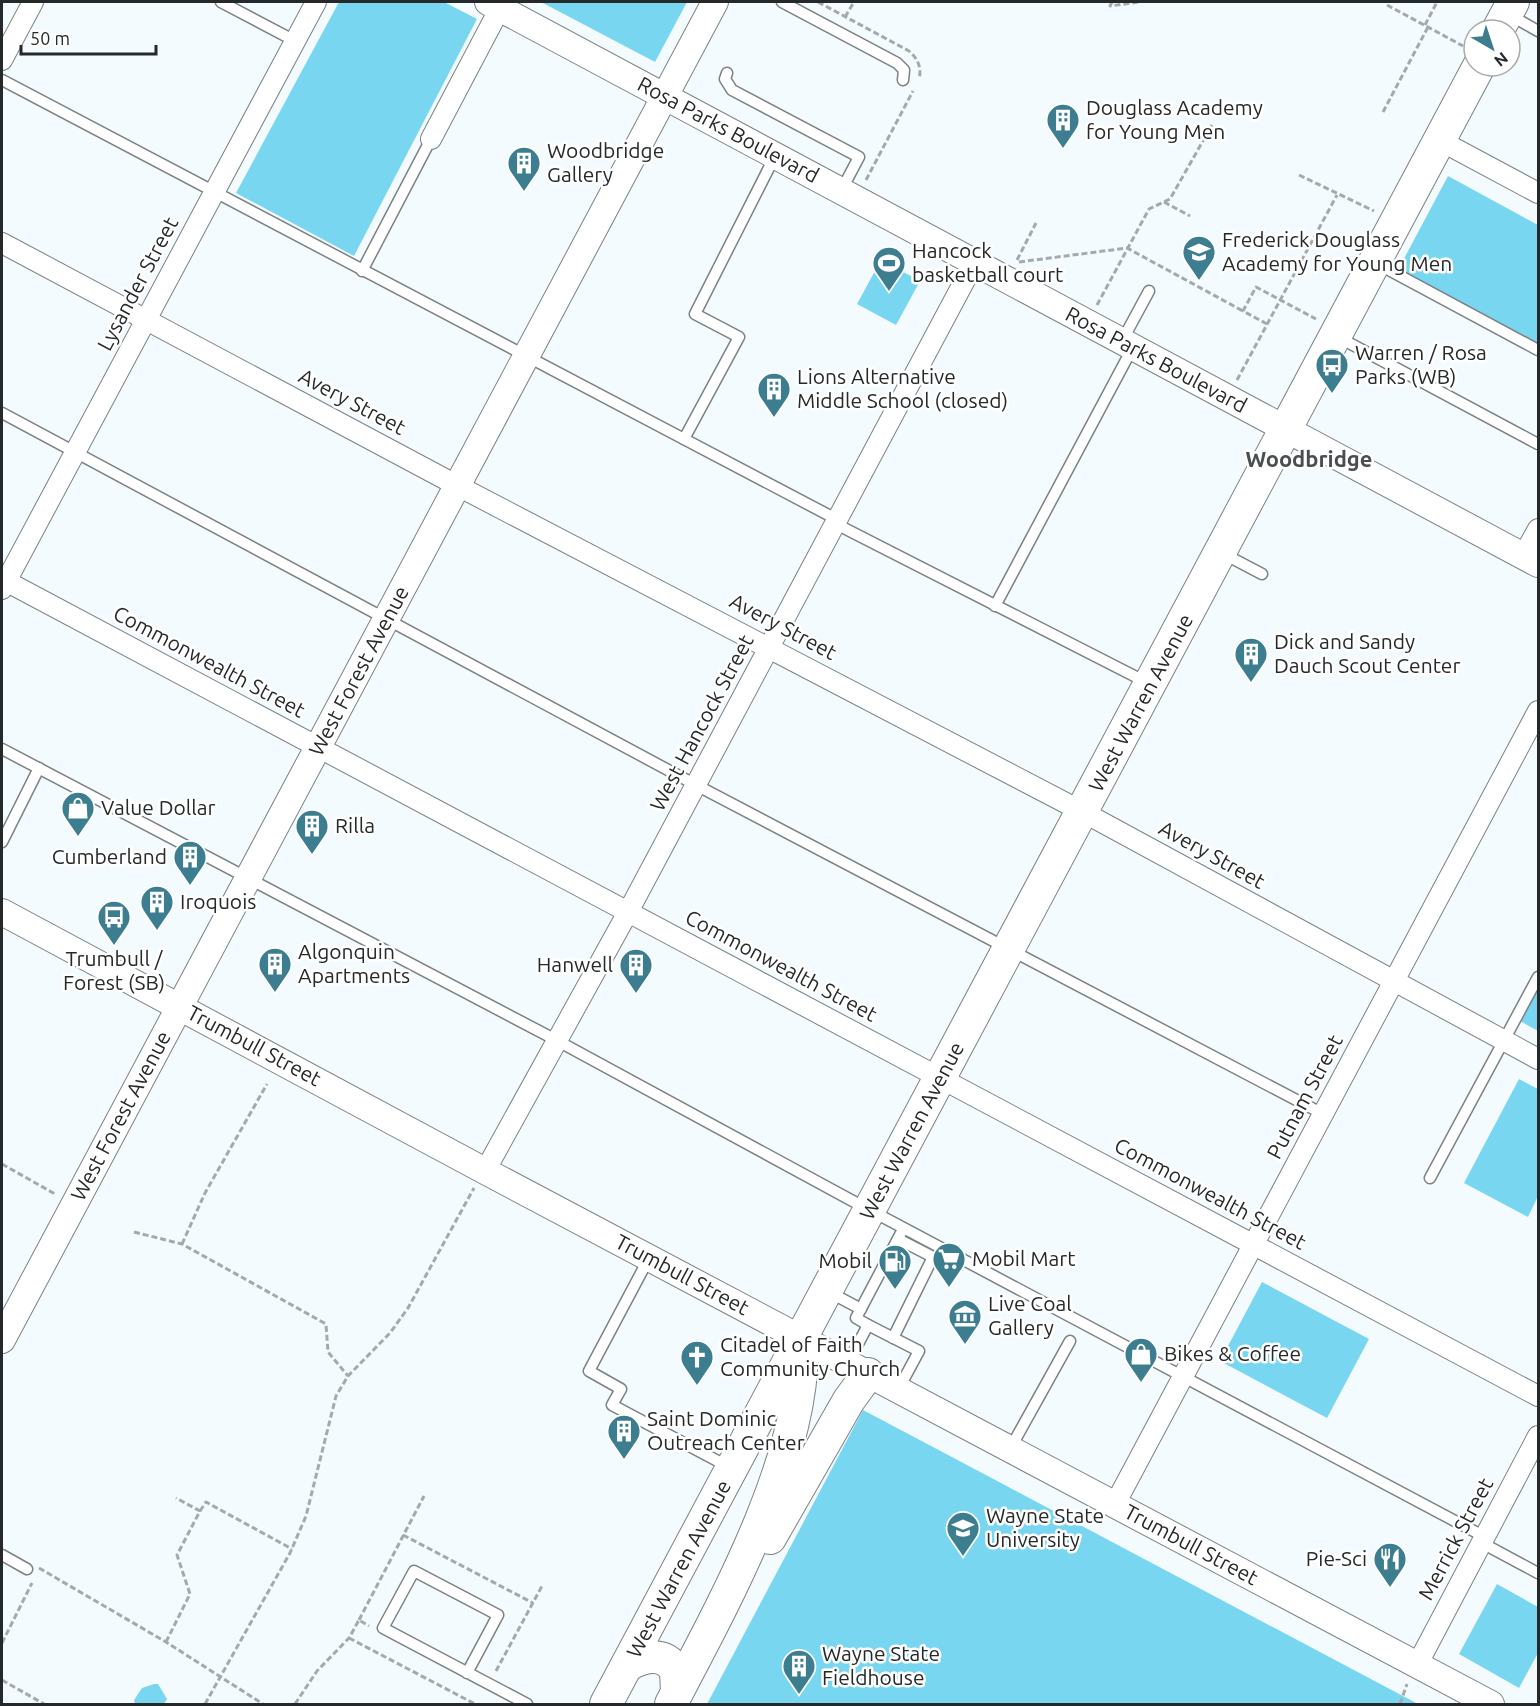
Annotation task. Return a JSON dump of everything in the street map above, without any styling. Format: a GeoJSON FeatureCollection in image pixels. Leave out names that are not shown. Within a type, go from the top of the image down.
{"type":"FeatureCollection","features":[{"type":"Feature","properties":{"kind":"main road","name":"West Warren Avenue"},"geometry":{"type":"LineString","coordinates":[[606,1704],[1221,552],[1284,429],[1326,328],[1374,262],[1439,140],[1463,78]]}},
{"type":"Feature","properties":{"kind":"main road","name":"West Warren Avenue"},"geometry":{"type":"LineString","coordinates":[[679,1688],[749,1545],[772,1490],[802,1377],[802,1338]]}},
{"type":"Feature","properties":{"kind":"main road"},"geometry":{"type":"LineString","coordinates":[[679,1688],[701,1658],[849,1400],[858,1369]]}},
{"type":"Feature","properties":{"kind":"main road"},"geometry":{"type":"LineString","coordinates":[[628,1665],[647,1657],[665,1659],[676,1671],[679,1688]]}},
{"type":"Feature","properties":{"kind":"street"},"geometry":{"type":"LineString","coordinates":[[2,60],[33,2]]}},
{"type":"Feature","properties":{"kind":"street","name":"Lysander Street"},"geometry":{"type":"LineString","coordinates":[[3,583],[316,2]]}},
{"type":"Feature","properties":{"kind":"street","name":"West Forest Avenue"},"geometry":{"type":"LineString","coordinates":[[2,1340],[714,2]]}},
{"type":"Feature","properties":{"kind":"street"},"geometry":{"type":"LineString","coordinates":[[431,139],[494,5]]}},
{"type":"Feature","properties":{"kind":"street","name":"Rosa Parks Boulevard"},"geometry":{"type":"LineString","coordinates":[[494,5],[1531,560]]}},
{"type":"Feature","properties":{"kind":"street"},"geometry":{"type":"LineString","coordinates":[[1439,140],[1539,193]]}},
{"type":"Feature","properties":{"kind":"street","name":"Avery Street"},"geometry":{"type":"LineString","coordinates":[[2,243],[458,486],[1083,812],[1539,1059]]}},
{"type":"Feature","properties":{"kind":"street","name":"West Hancock Street"},"geometry":{"type":"LineString","coordinates":[[484,1171],[628,912],[974,262]]}},
{"type":"Feature","properties":{"kind":"street"},"geometry":{"type":"LineString","coordinates":[[1531,560],[1539,529]]}},
{"type":"Feature","properties":{"kind":"street","name":"Commonwealth Street"},"geometry":{"type":"LineString","coordinates":[[3,583],[318,747],[1539,1396]]}},
{"type":"Feature","properties":{"kind":"street","name":"Putnam Street"},"geometry":{"type":"LineString","coordinates":[[1114,1504],[1539,711]]}},
{"type":"Feature","properties":{"kind":"street","name":"Trumbull Street"},"geometry":{"type":"LineString","coordinates":[[2,912],[484,1171],[1491,1704]]}},
{"type":"Feature","properties":{"kind":"street","name":"Merrick Street"},"geometry":{"type":"LineString","coordinates":[[1417,1665],[1539,1436]]}},
{"type":"Feature","properties":{"kind":"lane"},"geometry":{"type":"LineString","coordinates":[[221,2],[295,41]]}},
{"type":"Feature","properties":{"kind":"lane"},"geometry":{"type":"LineString","coordinates":[[782,2],[897,63],[904,70],[903,80]]}},
{"type":"Feature","properties":{"kind":"lane"},"geometry":{"type":"LineString","coordinates":[[1506,15],[1539,31]]}},
{"type":"Feature","properties":{"kind":"lane"},"geometry":{"type":"LineString","coordinates":[[727,74],[725,80],[732,90],[859,157],[841,191]]}},
{"type":"Feature","properties":{"kind":"lane"},"geometry":{"type":"LineString","coordinates":[[2,80],[684,439],[995,606],[1151,685]]}},
{"type":"Feature","properties":{"kind":"lane"},"geometry":{"type":"LineString","coordinates":[[362,271],[431,139]]}},
{"type":"Feature","properties":{"kind":"lane"},"geometry":{"type":"LineString","coordinates":[[684,439],[738,337],[694,314],[776,156]]}},
{"type":"Feature","properties":{"kind":"lane"},"geometry":{"type":"LineString","coordinates":[[1374,262],[1539,350]]}},
{"type":"Feature","properties":{"kind":"lane"},"geometry":{"type":"LineString","coordinates":[[995,606],[1127,344],[1149,291]]}},
{"type":"Feature","properties":{"kind":"lane"},"geometry":{"type":"LineString","coordinates":[[1326,328],[1539,444]]}},
{"type":"Feature","properties":{"kind":"lane"},"geometry":{"type":"LineString","coordinates":[[2,413],[696,785],[1323,1114]]}},
{"type":"Feature","properties":{"kind":"lane"},"geometry":{"type":"LineString","coordinates":[[1221,552],[1262,574]]}},
{"type":"Feature","properties":{"kind":"lane"},"geometry":{"type":"LineString","coordinates":[[2,749],[556,1040],[1183,1377],[1483,1540],[1539,1573]]}},
{"type":"Feature","properties":{"kind":"lane"},"geometry":{"type":"LineString","coordinates":[[2,842],[39,768]]}},
{"type":"Feature","properties":{"kind":"lane"},"geometry":{"type":"LineString","coordinates":[[1430,1178],[1539,977]]}},
{"type":"Feature","properties":{"kind":"lane"},"geometry":{"type":"LineString","coordinates":[[898,1390],[919,1351],[856,1318],[861,1308],[871,1299],[904,1228]]}},
{"type":"Feature","properties":{"kind":"lane"},"geometry":{"type":"LineString","coordinates":[[893,1338],[900,1315],[918,1279],[933,1257],[898,1239]]}},
{"type":"Feature","properties":{"kind":"lane"},"geometry":{"type":"LineString","coordinates":[[649,1258],[589,1371],[621,1389],[612,1405],[732,1470]]}},
{"type":"Feature","properties":{"kind":"lane"},"geometry":{"type":"LineString","coordinates":[[827,1291],[861,1308]]}},
{"type":"Feature","properties":{"kind":"lane"},"geometry":{"type":"LineString","coordinates":[[858,1369],[868,1325]]}},
{"type":"Feature","properties":{"kind":"lane"},"geometry":{"type":"LineString","coordinates":[[1009,1449],[1071,1341]]}},
{"type":"Feature","properties":{"kind":"lane"},"geometry":{"type":"LineString","coordinates":[[2,1555],[27,1569]]}},
{"type":"Feature","properties":{"kind":"lane"},"geometry":{"type":"LineString","coordinates":[[467,1673],[498,1615],[414,1571],[383,1628],[467,1673],[527,1704]]}},
{"type":"Feature","properties":{"kind":"path"},"geometry":{"type":"LineString","coordinates":[[818,2],[909,51],[916,57],[920,66],[918,82],[865,182]]}},
{"type":"Feature","properties":{"kind":"path"},"geometry":{"type":"LineString","coordinates":[[845,17],[854,2]]}},
{"type":"Feature","properties":{"kind":"path"},"geometry":{"type":"LineString","coordinates":[[1112,2],[1110,6],[1140,2]]}},
{"type":"Feature","properties":{"kind":"path"},"geometry":{"type":"LineString","coordinates":[[1383,112],[1437,2]]}},
{"type":"Feature","properties":{"kind":"path"},"geometry":{"type":"LineString","coordinates":[[1387,5],[1426,26],[1462,50]]}},
{"type":"Feature","properties":{"kind":"path"},"geometry":{"type":"LineString","coordinates":[[1096,306],[1149,209],[1170,199],[1212,125]]}},
{"type":"Feature","properties":{"kind":"path"},"geometry":{"type":"LineString","coordinates":[[1299,175],[1376,212]]}},
{"type":"Feature","properties":{"kind":"path"},"geometry":{"type":"LineString","coordinates":[[1236,381],[1337,195]]}},
{"type":"Feature","properties":{"kind":"path"},"geometry":{"type":"LineString","coordinates":[[1164,202],[1190,216]]}},
{"type":"Feature","properties":{"kind":"path"},"geometry":{"type":"LineString","coordinates":[[1036,223],[1015,262],[1127,248],[1267,324]]}},
{"type":"Feature","properties":{"kind":"path"},"geometry":{"type":"LineString","coordinates":[[1243,311],[1256,287],[1326,328]]}},
{"type":"Feature","properties":{"kind":"path"},"geometry":{"type":"LineString","coordinates":[[182,1244],[205,1193],[267,1084]]}},
{"type":"Feature","properties":{"kind":"path"},"geometry":{"type":"LineString","coordinates":[[2,1164],[55,1194]]}},
{"type":"Feature","properties":{"kind":"path"},"geometry":{"type":"LineString","coordinates":[[205,1704],[292,1548],[306,1516],[336,1396],[348,1377],[390,1333],[408,1308],[484,1171]]}},
{"type":"Feature","properties":{"kind":"path"},"geometry":{"type":"LineString","coordinates":[[134,1232],[182,1244],[326,1324],[328,1352],[348,1377]]}},
{"type":"Feature","properties":{"kind":"path"},"geometry":{"type":"LineString","coordinates":[[295,1704],[317,1671],[349,1638],[424,1496]]}},
{"type":"Feature","properties":{"kind":"path"},"geometry":{"type":"LineString","coordinates":[[176,1498],[200,1511]]}},
{"type":"Feature","properties":{"kind":"path"},"geometry":{"type":"LineString","coordinates":[[166,1642],[190,1594],[177,1555],[206,1502],[292,1548]]}},
{"type":"Feature","properties":{"kind":"path"},"geometry":{"type":"LineString","coordinates":[[403,1535],[533,1603]]}},
{"type":"Feature","properties":{"kind":"path"},"geometry":{"type":"LineString","coordinates":[[27,1569],[39,1568],[166,1642],[263,1704]]}},
{"type":"Feature","properties":{"kind":"path"},"geometry":{"type":"LineString","coordinates":[[2,1643],[33,1579]]}},
{"type":"Feature","properties":{"kind":"path"},"geometry":{"type":"LineString","coordinates":[[496,1671],[542,1586]]}},
{"type":"Feature","properties":{"kind":"path"},"geometry":{"type":"LineString","coordinates":[[359,1620],[382,1632],[383,1628]]}},
{"type":"Feature","properties":{"kind":"path"},"geometry":{"type":"LineString","coordinates":[[349,1638],[474,1704]]}},
{"type":"Feature","properties":{"kind":"path"},"geometry":{"type":"LineString","coordinates":[[2,1680],[44,1704]]}},
{"type":"Feature","properties":{"kind":"path"},"geometry":{"type":"LineString","coordinates":[[1400,1704],[1405,1695]]}},
{"type":"Feature","properties":{"kind":"shaded area"},"geometry":{"type":"Polygon","coordinates":[[[339,2],[444,2],[477,19],[354,256],[236,193],[339,2]]]}},
{"type":"Feature","properties":{"kind":"shaded area"},"geometry":{"type":"Polygon","coordinates":[[[541,2],[687,2],[655,62],[541,2]]]}},
{"type":"Feature","properties":{"kind":"shaded area"},"geometry":{"type":"Polygon","coordinates":[[[1448,176],[1538,225],[1538,345],[1398,270],[1448,176]]]}},
{"type":"Feature","properties":{"kind":"shaded area","name":"Hancock basketball court"},"geometry":{"type":"Polygon","coordinates":[[[881,260],[920,281],[896,325],[857,304],[881,260]]]}},
{"type":"Feature","properties":{"kind":"shaded area"},"geometry":{"type":"Polygon","coordinates":[[[1538,988],[1538,1031],[1520,1021],[1538,988]]]}},
{"type":"Feature","properties":{"kind":"shaded area"},"geometry":{"type":"Polygon","coordinates":[[[1519,1079],[1538,1089],[1538,1196],[1528,1217],[1464,1183],[1519,1079]]]}},
{"type":"Feature","properties":{"kind":"shaded area"},"geometry":{"type":"Polygon","coordinates":[[[1262,1282],[1369,1339],[1327,1418],[1220,1361],[1262,1282]]]}},
{"type":"Feature","properties":{"kind":"shaded area","name":"Wayne State University"},"geometry":{"type":"Polygon","coordinates":[[[863,1410],[1418,1704],[707,1704],[863,1410]]]}},
{"type":"Feature","properties":{"kind":"shaded area"},"geometry":{"type":"Polygon","coordinates":[[[1497,1584],[1538,1607],[1538,1653],[1519,1688],[1459,1654],[1497,1584]]]}},
{"type":"Feature","properties":{"kind":"shaded area"},"geometry":{"type":"Polygon","coordinates":[[[158,1684],[167,1699],[164,1704],[135,1704],[134,1700],[142,1688],[158,1684]]]}},
{"type":"Feature","properties":{"kind":"place","name":"Douglass Academy for Young Men"},"geometry":{"type":"Point","coordinates":[1063,149]}},
{"type":"Feature","properties":{"kind":"place","name":"Woodbridge Gallery"},"geometry":{"type":"Point","coordinates":[524,192]}},
{"type":"Feature","properties":{"kind":"place","name":"Frederick Douglass Academy for Young Men"},"geometry":{"type":"Point","coordinates":[1199,281]}},
{"type":"Feature","properties":{"kind":"place","name":"Hancock basketball court"},"geometry":{"type":"Point","coordinates":[889,292]}},
{"type":"Feature","properties":{"kind":"place","name":"Warren / Rosa Parks (WB)"},"geometry":{"type":"Point","coordinates":[1332,394]}},
{"type":"Feature","properties":{"kind":"place","name":"Lions Alternative Middle School (closed)"},"geometry":{"type":"Point","coordinates":[774,418]}},
{"type":"Feature","properties":{"kind":"place","name":"Dick and Sandy Dauch Scout Center"},"geometry":{"type":"Point","coordinates":[1251,683]}},
{"type":"Feature","properties":{"kind":"place","name":"Value Dollar"},"geometry":{"type":"Point","coordinates":[78,837]}},
{"type":"Feature","properties":{"kind":"place","name":"Rilla"},"geometry":{"type":"Point","coordinates":[312,855]}},
{"type":"Feature","properties":{"kind":"place","name":"Cumberland"},"geometry":{"type":"Point","coordinates":[190,886]}},
{"type":"Feature","properties":{"kind":"place","name":"Iroquois"},"geometry":{"type":"Point","coordinates":[157,931]}},
{"type":"Feature","properties":{"kind":"place","name":"Trumbull / Forest (SB)"},"geometry":{"type":"Point","coordinates":[114,946]}},
{"type":"Feature","properties":{"kind":"place","name":"Algonquin Apartments"},"geometry":{"type":"Point","coordinates":[275,993]}},
{"type":"Feature","properties":{"kind":"place","name":"Hanwell"},"geometry":{"type":"Point","coordinates":[636,994]}},
{"type":"Feature","properties":{"kind":"place","name":"Mobil Mart"},"geometry":{"type":"Point","coordinates":[949,1288]}},
{"type":"Feature","properties":{"kind":"place","name":"Mobil"},"geometry":{"type":"Point","coordinates":[895,1290]}},
{"type":"Feature","properties":{"kind":"place","name":"Live Coal Gallery"},"geometry":{"type":"Point","coordinates":[965,1345]}},
{"type":"Feature","properties":{"kind":"place","name":"Bikes & Coffee"},"geometry":{"type":"Point","coordinates":[1141,1383]}},
{"type":"Feature","properties":{"kind":"place","name":"Citadel of Faith Community Church"},"geometry":{"type":"Point","coordinates":[697,1386]}},
{"type":"Feature","properties":{"kind":"place","name":"Saint Dominic Outreach Center"},"geometry":{"type":"Point","coordinates":[624,1460]}},
{"type":"Feature","properties":{"kind":"place","name":"Wayne State University"},"geometry":{"type":"Point","coordinates":[963,1557]}},
{"type":"Feature","properties":{"kind":"place","name":"Pie-Sci"},"geometry":{"type":"Point","coordinates":[1390,1588]}},
{"type":"Feature","properties":{"kind":"place","name":"Wayne State Fieldhouse"},"geometry":{"type":"Point","coordinates":[799,1695]}},
{"type":"Feature","properties":{"kind":"district","name":"Woodbridge"},"geometry":{"type":"Point","coordinates":[1309,459]}}]}
